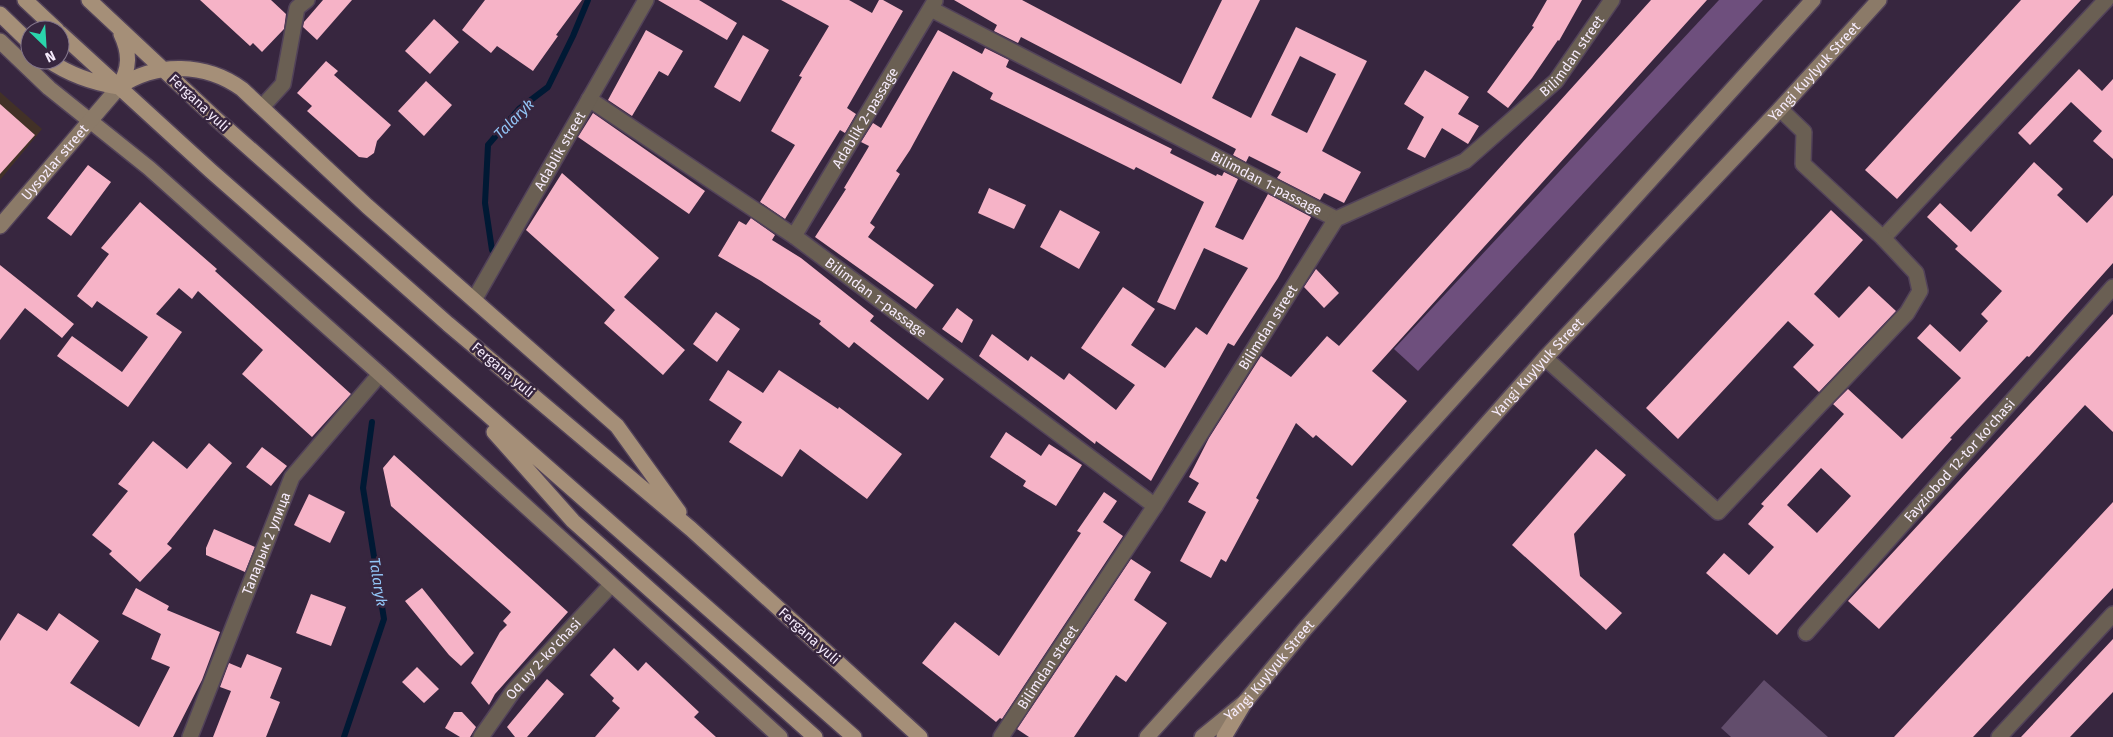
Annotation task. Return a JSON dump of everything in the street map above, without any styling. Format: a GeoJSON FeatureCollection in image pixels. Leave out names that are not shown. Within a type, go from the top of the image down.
{"type":"FeatureCollection","features":[{"type":"Feature","properties":{"kind":"main road"},"geometry":{"type":"LineString","coordinates":[[25,0],[46,20]]}},
{"type":"Feature","properties":{"kind":"main road","name":"Fergana yuli"},"geometry":{"type":"LineString","coordinates":[[90,0],[163,70],[448,324],[691,529],[920,737]]}},
{"type":"Feature","properties":{"kind":"main road"},"geometry":{"type":"LineString","coordinates":[[1147,737],[1813,0]]}},
{"type":"Feature","properties":{"kind":"main road","name":"Yangi Kuylyuk Street"},"geometry":{"type":"LineString","coordinates":[[1202,737],[1245,702],[1300,634],[1545,358],[1780,109],[1879,0]]}},
{"type":"Feature","properties":{"kind":"main road"},"geometry":{"type":"LineString","coordinates":[[0,14],[20,33]]}},
{"type":"Feature","properties":{"kind":"main road"},"geometry":{"type":"LineString","coordinates":[[116,27],[124,40],[128,54],[127,70],[119,87]]}},
{"type":"Feature","properties":{"kind":"main road"},"geometry":{"type":"LineString","coordinates":[[0,41],[49,88],[149,168],[380,374],[780,737]]}},
{"type":"Feature","properties":{"kind":"main road"},"geometry":{"type":"LineString","coordinates":[[70,42],[211,171],[854,737]]}},
{"type":"Feature","properties":{"kind":"main road"},"geometry":{"type":"LineString","coordinates":[[66,70],[80,78],[119,87],[140,75],[163,70],[192,68],[219,75],[242,89],[367,206],[617,426],[691,529]]}},
{"type":"Feature","properties":{"kind":"main road","name":"Uysozlar street"},"geometry":{"type":"LineString","coordinates":[[0,226],[119,87]]}},
{"type":"Feature","properties":{"kind":"main road"},"geometry":{"type":"LineString","coordinates":[[452,384],[573,521],[815,737]]}},
{"type":"Feature","properties":{"kind":"main road"},"geometry":{"type":"LineString","coordinates":[[1224,737],[1245,702]]}},
{"type":"Feature","properties":{"kind":"street"},"geometry":{"type":"LineString","coordinates":[[262,106],[283,84],[298,8],[307,0]]}},
{"type":"Feature","properties":{"kind":"street","name":"Adablik street"},"geometry":{"type":"LineString","coordinates":[[474,300],[646,0]]}},
{"type":"Feature","properties":{"kind":"street","name":"Bilimdan street"},"geometry":{"type":"LineString","coordinates":[[1001,737],[1155,506],[1336,219],[1465,161],[1556,81],[1612,0]]}},
{"type":"Feature","properties":{"kind":"street"},"geometry":{"type":"LineString","coordinates":[[1882,238],[2106,0]]}},
{"type":"Feature","properties":{"kind":"street","name":"Bilimdan 1-passage"},"geometry":{"type":"LineString","coordinates":[[933,4],[1336,219]]}},
{"type":"Feature","properties":{"kind":"street","name":"Аdаblik 2-passage"},"geometry":{"type":"LineString","coordinates":[[794,236],[933,4]]}},
{"type":"Feature","properties":{"kind":"street","name":"Bilimdan 1-passage"},"geometry":{"type":"LineString","coordinates":[[589,100],[794,236],[1155,506]]}},
{"type":"Feature","properties":{"kind":"street"},"geometry":{"type":"LineString","coordinates":[[1545,358],[1718,512],[1907,313],[1920,291],[1916,273],[1882,238],[1803,164],[1804,132],[1780,109]]}},
{"type":"Feature","properties":{"kind":"street","name":"Fayziobod 12-tor ko'chasi"},"geometry":{"type":"LineString","coordinates":[[1806,633],[2113,287]]}},
{"type":"Feature","properties":{"kind":"street","name":"Таларык 2 улица"},"geometry":{"type":"LineString","coordinates":[[190,737],[292,477],[380,374]]}},
{"type":"Feature","properties":{"kind":"street","name":"Oq uy 2-ko'chasi"},"geometry":{"type":"LineString","coordinates":[[481,737],[514,690],[611,585]]}},
{"type":"Feature","properties":{"kind":"street"},"geometry":{"type":"LineString","coordinates":[[1999,737],[2113,614]]}},
{"type":"Feature","properties":{"kind":"shaded area"},"geometry":{"type":"Polygon","coordinates":[[[1719,0],[1763,0],[1418,371],[1394,349],[1719,0]]]}},
{"type":"Feature","properties":{"kind":"shaded area"},"geometry":{"type":"Polygon","coordinates":[[[0,92],[42,129],[0,180],[0,92]]]}},
{"type":"Feature","properties":{"kind":"shaded area"},"geometry":{"type":"Polygon","coordinates":[[[1764,680],[1828,737],[1731,737],[1721,728],[1764,680]]]}},
{"type":"Feature","properties":{"kind":"building"},"geometry":{"type":"Polygon","coordinates":[[[200,0],[271,0],[286,14],[284,29],[262,52],[253,43],[250,46],[200,0]]]}},
{"type":"Feature","properties":{"kind":"building"},"geometry":{"type":"Polygon","coordinates":[[[323,0],[352,0],[317,40],[303,27],[304,22],[323,0]]]}},
{"type":"Feature","properties":{"kind":"building"},"geometry":{"type":"Polygon","coordinates":[[[485,0],[582,0],[556,35],[558,36],[533,71],[497,46],[491,53],[462,30],[485,0]]]}},
{"type":"Feature","properties":{"kind":"building"},"geometry":{"type":"Polygon","coordinates":[[[658,0],[699,0],[737,23],[727,40],[658,0]]]}},
{"type":"Feature","properties":{"kind":"building"},"geometry":{"type":"Polygon","coordinates":[[[781,0],[849,0],[872,13],[879,0],[883,0],[903,11],[847,108],[856,114],[845,133],[840,130],[785,219],[760,202],[795,145],[771,131],[802,77],[799,76],[829,26],[781,0]]]}},
{"type":"Feature","properties":{"kind":"building"},"geometry":{"type":"Polygon","coordinates":[[[954,0],[1022,0],[1181,84],[1222,0],[1260,0],[1212,98],[1251,118],[1296,27],[1367,61],[1322,151],[1361,172],[1344,203],[1324,193],[1320,200],[1277,178],[1281,172],[1249,156],[1246,162],[1233,155],[1236,149],[1021,37],[1018,43],[994,31],[997,25],[954,0]],[[1300,56],[1271,115],[1307,133],[1336,74],[1300,56]]]}},
{"type":"Feature","properties":{"kind":"building"},"geometry":{"type":"Polygon","coordinates":[[[1547,0],[1582,0],[1559,41],[1508,108],[1487,92],[1534,27],[1532,26],[1547,0]]]}},
{"type":"Feature","properties":{"kind":"building"},"geometry":{"type":"Polygon","coordinates":[[[1651,0],[1707,0],[1372,371],[1407,401],[1352,466],[1316,435],[1313,438],[1296,423],[1256,498],[1259,500],[1226,562],[1221,559],[1211,578],[1180,561],[1206,512],[1188,502],[1199,483],[1189,477],[1209,438],[1261,356],[1291,377],[1327,336],[1339,346],[1651,0]]]}},
{"type":"Feature","properties":{"kind":"building"},"geometry":{"type":"Polygon","coordinates":[[[2021,0],[2081,0],[1897,199],[1865,170],[2021,0]]]}},
{"type":"Feature","properties":{"kind":"building"},"geometry":{"type":"Polygon","coordinates":[[[434,19],[459,42],[430,74],[405,51],[434,19]]]}},
{"type":"Feature","properties":{"kind":"building"},"geometry":{"type":"Polygon","coordinates":[[[646,30],[683,51],[668,76],[659,71],[632,116],[608,100],[646,30]]]}},
{"type":"Feature","properties":{"kind":"building"},"geometry":{"type":"Polygon","coordinates":[[[938,30],[982,54],[985,48],[1009,60],[1006,67],[1172,149],[1170,153],[1216,176],[1217,174],[1222,176],[1224,172],[1238,179],[1215,227],[1243,240],[1268,194],[1311,217],[1278,278],[1234,346],[1228,343],[1151,481],[1096,441],[1095,444],[979,356],[992,334],[1028,361],[1031,356],[1064,380],[1069,373],[1116,410],[1135,385],[1081,348],[1123,287],[1155,309],[1131,345],[1165,368],[1196,327],[1207,335],[1248,268],[1204,248],[1175,310],[1157,302],[1204,202],[1136,167],[1134,170],[990,99],[993,93],[953,71],[910,150],[896,171],[900,174],[870,223],[875,227],[868,237],[934,285],[916,309],[815,237],[846,189],[844,188],[869,146],[861,142],[873,123],[881,128],[938,30]]]}},
{"type":"Feature","properties":{"kind":"building"},"geometry":{"type":"Polygon","coordinates":[[[743,35],[769,50],[740,102],[714,87],[743,35]]]}},
{"type":"Feature","properties":{"kind":"building"},"geometry":{"type":"Polygon","coordinates":[[[326,61],[338,71],[334,75],[391,125],[377,141],[374,153],[367,158],[359,157],[307,111],[312,106],[297,93],[326,61]]]}},
{"type":"Feature","properties":{"kind":"building"},"geometry":{"type":"Polygon","coordinates":[[[2079,69],[2102,91],[2113,79],[2113,159],[2093,141],[2102,131],[2071,102],[2030,145],[2018,133],[2079,69]]]}},
{"type":"Feature","properties":{"kind":"building"},"geometry":{"type":"Polygon","coordinates":[[[1425,70],[1469,97],[1458,114],[1479,126],[1468,144],[1442,128],[1425,158],[1407,149],[1424,117],[1404,104],[1425,70]]]}},
{"type":"Feature","properties":{"kind":"building"},"geometry":{"type":"Polygon","coordinates":[[[426,81],[452,105],[424,136],[398,111],[426,81]]]}},
{"type":"Feature","properties":{"kind":"building"},"geometry":{"type":"Polygon","coordinates":[[[0,104],[35,135],[0,174],[0,104]]]}},
{"type":"Feature","properties":{"kind":"building"},"geometry":{"type":"Polygon","coordinates":[[[593,113],[705,191],[689,214],[578,137],[593,113]]]}},
{"type":"Feature","properties":{"kind":"building"},"geometry":{"type":"Polygon","coordinates":[[[2034,162],[2063,189],[2057,195],[2087,223],[2113,195],[2113,263],[2029,357],[2027,356],[1950,438],[1952,439],[1777,635],[1706,573],[1724,553],[1749,575],[1774,547],[1748,524],[1764,506],[1761,504],[1844,414],[1833,404],[1848,389],[1902,439],[1961,378],[1917,338],[1930,324],[1960,352],[1988,321],[1981,314],[2002,291],[1955,249],[1958,246],[1927,217],[1940,203],[1971,232],[2034,162]],[[1821,468],[1787,505],[1817,533],[1851,496],[1821,468]]]}},
{"type":"Feature","properties":{"kind":"building"},"geometry":{"type":"Polygon","coordinates":[[[88,165],[111,182],[71,236],[47,218],[88,165]]]}},
{"type":"Feature","properties":{"kind":"building"},"geometry":{"type":"Polygon","coordinates":[[[562,173],[659,258],[624,297],[685,350],[663,375],[604,323],[615,310],[526,230],[562,173]]]}},
{"type":"Feature","properties":{"kind":"building"},"geometry":{"type":"Polygon","coordinates":[[[989,188],[1026,205],[1014,229],[978,213],[989,188]]]}},
{"type":"Feature","properties":{"kind":"building"},"geometry":{"type":"Polygon","coordinates":[[[140,202],[217,269],[215,271],[351,394],[312,437],[242,374],[263,350],[198,291],[192,299],[179,288],[156,314],[182,332],[128,407],[57,356],[72,336],[122,372],[148,337],[97,301],[92,308],[77,296],[109,254],[101,248],[140,202]]]}},
{"type":"Feature","properties":{"kind":"building"},"geometry":{"type":"Polygon","coordinates":[[[1060,210],[1100,232],[1079,269],[1040,247],[1060,210]]]}},
{"type":"Feature","properties":{"kind":"building"},"geometry":{"type":"Polygon","coordinates":[[[1831,210],[1863,240],[1814,294],[1839,318],[1869,286],[1896,311],[1819,392],[1793,367],[1814,345],[1788,321],[1678,439],[1646,408],[1831,210]]]}},
{"type":"Feature","properties":{"kind":"building"},"geometry":{"type":"Polygon","coordinates":[[[751,218],[775,235],[772,240],[801,258],[874,316],[870,321],[944,379],[928,400],[854,342],[849,348],[819,324],[821,321],[761,281],[718,256],[739,221],[746,225],[751,218]]]}},
{"type":"Feature","properties":{"kind":"building"},"geometry":{"type":"Polygon","coordinates":[[[0,265],[74,324],[62,338],[25,308],[0,340],[0,265]]]}},
{"type":"Feature","properties":{"kind":"building"},"geometry":{"type":"Polygon","coordinates":[[[1316,269],[1339,293],[1324,308],[1304,287],[1316,269]]]}},
{"type":"Feature","properties":{"kind":"building"},"geometry":{"type":"Polygon","coordinates":[[[957,308],[973,320],[962,343],[942,329],[957,308]]]}},
{"type":"Feature","properties":{"kind":"building"},"geometry":{"type":"Polygon","coordinates":[[[716,312],[740,329],[717,362],[693,344],[716,312]]]}},
{"type":"Feature","properties":{"kind":"building"},"geometry":{"type":"Polygon","coordinates":[[[2113,314],[2113,432],[2085,405],[1879,629],[1848,601],[2113,314]]]}},
{"type":"Feature","properties":{"kind":"building"},"geometry":{"type":"Polygon","coordinates":[[[728,370],[763,393],[779,370],[838,409],[839,407],[902,454],[867,499],[800,449],[782,477],[729,442],[742,422],[709,400],[728,370]]]}},
{"type":"Feature","properties":{"kind":"building"},"geometry":{"type":"Polygon","coordinates":[[[1006,432],[1041,456],[1049,444],[1082,465],[1056,506],[1023,486],[1026,481],[990,457],[1006,432]]]}},
{"type":"Feature","properties":{"kind":"building"},"geometry":{"type":"Polygon","coordinates":[[[153,441],[187,469],[209,443],[232,463],[167,544],[172,548],[140,582],[109,554],[112,551],[92,535],[128,491],[118,484],[153,441]]]}},
{"type":"Feature","properties":{"kind":"building"},"geometry":{"type":"Polygon","coordinates":[[[262,447],[287,466],[271,486],[246,467],[262,447]]]}},
{"type":"Feature","properties":{"kind":"building"},"geometry":{"type":"Polygon","coordinates":[[[1596,449],[1626,475],[1574,534],[1580,576],[1622,613],[1606,630],[1512,545],[1596,449]]]}},
{"type":"Feature","properties":{"kind":"building"},"geometry":{"type":"Polygon","coordinates":[[[394,455],[568,612],[495,694],[489,705],[471,683],[500,632],[507,625],[503,621],[511,612],[391,506],[383,468],[394,455]]]}},
{"type":"Feature","properties":{"kind":"building"},"geometry":{"type":"Polygon","coordinates":[[[1104,492],[1117,501],[1103,522],[1123,536],[1002,719],[1000,718],[996,722],[922,663],[955,622],[999,656],[1081,533],[1077,531],[1104,492]]]}},
{"type":"Feature","properties":{"kind":"building"},"geometry":{"type":"Polygon","coordinates":[[[309,494],[345,512],[330,543],[294,525],[309,494]]]}},
{"type":"Feature","properties":{"kind":"building"},"geometry":{"type":"Polygon","coordinates":[[[2113,502],[2113,588],[1973,737],[1894,737],[2113,502]]]}},
{"type":"Feature","properties":{"kind":"building"},"geometry":{"type":"Polygon","coordinates":[[[214,529],[255,547],[245,572],[206,555],[206,548],[214,529]]]}},
{"type":"Feature","properties":{"kind":"building"},"geometry":{"type":"Polygon","coordinates":[[[1131,559],[1151,572],[1134,600],[1167,623],[1126,682],[1116,675],[1074,737],[1029,737],[1017,729],[1131,559]]]}},
{"type":"Feature","properties":{"kind":"building"},"geometry":{"type":"Polygon","coordinates":[[[136,588],[169,606],[167,610],[220,632],[202,680],[173,737],[0,737],[0,641],[18,613],[47,631],[59,613],[99,641],[70,683],[139,727],[170,667],[151,659],[161,634],[122,614],[136,588]]]}},
{"type":"Feature","properties":{"kind":"building"},"geometry":{"type":"Polygon","coordinates":[[[422,588],[474,653],[461,666],[449,655],[405,601],[422,588]]]}},
{"type":"Feature","properties":{"kind":"building"},"geometry":{"type":"Polygon","coordinates":[[[311,594],[346,607],[331,646],[296,633],[311,594]]]}},
{"type":"Feature","properties":{"kind":"building"},"geometry":{"type":"Polygon","coordinates":[[[2113,639],[2113,692],[2070,737],[2021,737],[2113,639]]]}},
{"type":"Feature","properties":{"kind":"building"},"geometry":{"type":"Polygon","coordinates":[[[614,648],[638,671],[646,662],[699,712],[694,717],[716,737],[595,737],[620,708],[612,701],[614,698],[590,675],[614,648]]]}},
{"type":"Feature","properties":{"kind":"building"},"geometry":{"type":"Polygon","coordinates":[[[247,654],[282,668],[270,698],[280,702],[266,737],[213,737],[231,691],[220,687],[229,663],[241,668],[247,654]]]}},
{"type":"Feature","properties":{"kind":"building"},"geometry":{"type":"Polygon","coordinates":[[[417,667],[439,689],[424,703],[402,682],[417,667]]]}},
{"type":"Feature","properties":{"kind":"building"},"geometry":{"type":"Polygon","coordinates":[[[547,679],[564,694],[527,737],[515,737],[507,727],[547,679]]]}},
{"type":"Feature","properties":{"kind":"building"},"geometry":{"type":"Polygon","coordinates":[[[454,712],[462,712],[476,727],[470,737],[460,737],[445,728],[454,712]]]}},
{"type":"Feature","properties":{"kind":"waterway","name":"Talaryk"},"geometry":{"type":"LineString","coordinates":[[492,250],[485,203],[488,145],[519,109],[548,87],[588,0]]}},
{"type":"Feature","properties":{"kind":"waterway","name":"Talaryk"},"geometry":{"type":"LineString","coordinates":[[344,737],[384,619],[363,488],[372,422]]}}]}
